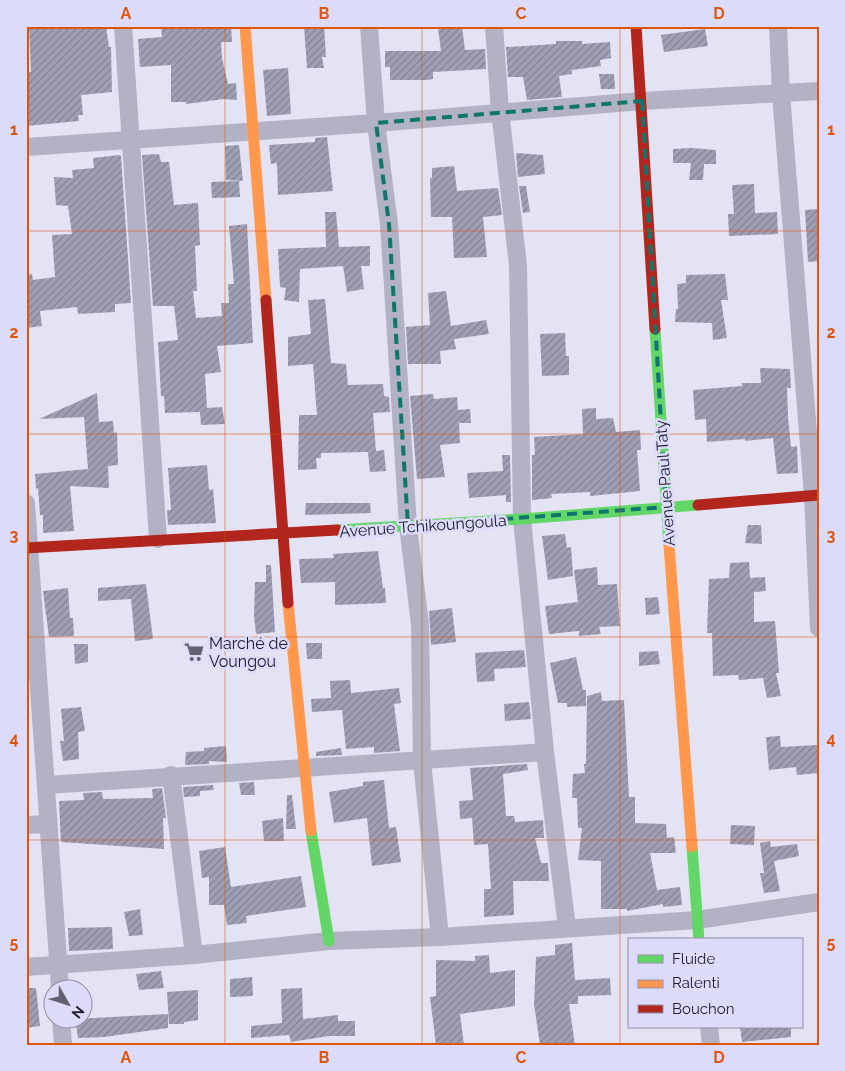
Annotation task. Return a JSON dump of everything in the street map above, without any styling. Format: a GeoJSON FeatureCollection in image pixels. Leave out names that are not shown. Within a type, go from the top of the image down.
{"type":"FeatureCollection","features":[{"type":"Feature","properties":{"kind":"street"},"geometry":{"type":"LineString","coordinates":[[124,26],[158,539]]}},
{"type":"Feature","properties":{"kind":"street"},"geometry":{"type":"LineString","coordinates":[[245,26],[255,129],[283,535],[303,769],[329,941]]}},
{"type":"Feature","properties":{"kind":"street"},"geometry":{"type":"LineString","coordinates":[[369,26],[376,123],[389,224],[408,526],[420,624],[422,760],[440,937]]}},
{"type":"Feature","properties":{"kind":"street"},"geometry":{"type":"LineString","coordinates":[[494,26],[500,112],[518,265],[522,519],[545,752],[567,927]]}},
{"type":"Feature","properties":{"kind":"street","name":"Avenue Paul Taty"},"geometry":{"type":"LineString","coordinates":[[636,26],[666,507],[699,938]]}},
{"type":"Feature","properties":{"kind":"street"},"geometry":{"type":"LineString","coordinates":[[778,26],[781,94],[816,495],[819,628]]}},
{"type":"Feature","properties":{"kind":"street"},"geometry":{"type":"LineString","coordinates":[[26,146],[255,129],[376,123],[642,101],[819,91]]}},
{"type":"Feature","properties":{"kind":"street","name":"Avenue Tchikoungoula"},"geometry":{"type":"LineString","coordinates":[[28,548],[158,539],[283,535],[522,519],[816,495]]}},
{"type":"Feature","properties":{"kind":"street"},"geometry":{"type":"LineString","coordinates":[[26,503],[34,691],[47,785],[48,824],[60,978]]}},
{"type":"Feature","properties":{"kind":"street"},"geometry":{"type":"LineString","coordinates":[[47,785],[171,775],[303,769],[545,752]]}},
{"type":"Feature","properties":{"kind":"street"},"geometry":{"type":"LineString","coordinates":[[171,775],[194,955]]}},
{"type":"Feature","properties":{"kind":"street"},"geometry":{"type":"LineString","coordinates":[[26,825],[48,824]]}},
{"type":"Feature","properties":{"kind":"street"},"geometry":{"type":"LineString","coordinates":[[26,967],[194,955],[329,941],[440,937],[567,927],[697,920],[819,902]]}},
{"type":"Feature","properties":{"kind":"street"},"geometry":{"type":"LineString","coordinates":[[62,1028],[63,1045]]}},
{"type":"Feature","properties":{"kind":"street"},"geometry":{"type":"LineString","coordinates":[[709,1028],[711,1045]]}},
{"type":"Feature","properties":{"kind":"highlighted area"},"geometry":{"type":"Polygon","coordinates":[[[642,101],[666,507],[408,526],[389,224],[376,123],[642,101]]]}},
{"type":"Feature","properties":{"kind":"building"},"geometry":{"type":"Polygon","coordinates":[[[29,26],[106,26],[109,47],[111,47],[112,92],[81,95],[83,115],[78,115],[79,121],[26,126],[26,72],[31,72],[29,26]]]}},
{"type":"Feature","properties":{"kind":"building"},"geometry":{"type":"Polygon","coordinates":[[[161,26],[231,26],[232,42],[221,42],[222,58],[228,84],[236,83],[237,100],[224,99],[186,104],[186,102],[171,102],[171,65],[140,67],[138,39],[162,37],[161,26]]]}},
{"type":"Feature","properties":{"kind":"building"},"geometry":{"type":"Polygon","coordinates":[[[304,26],[324,26],[326,57],[322,57],[324,68],[307,68],[304,26]]]}},
{"type":"Feature","properties":{"kind":"building"},"geometry":{"type":"Polygon","coordinates":[[[462,27],[465,50],[485,49],[486,69],[433,72],[433,79],[427,80],[390,80],[390,67],[385,67],[385,51],[441,51],[438,28],[462,27]]]}},
{"type":"Feature","properties":{"kind":"building"},"geometry":{"type":"Polygon","coordinates":[[[705,29],[708,46],[664,52],[661,35],[705,29]]]}},
{"type":"Feature","properties":{"kind":"building"},"geometry":{"type":"Polygon","coordinates":[[[556,41],[582,41],[582,44],[610,42],[611,58],[600,60],[601,66],[572,70],[572,74],[559,76],[562,97],[527,100],[523,77],[508,77],[506,47],[556,44],[556,41]]]}},
{"type":"Feature","properties":{"kind":"building"},"geometry":{"type":"Polygon","coordinates":[[[288,68],[291,114],[267,116],[263,70],[288,68]]]}},
{"type":"Feature","properties":{"kind":"building"},"geometry":{"type":"Polygon","coordinates":[[[599,74],[614,74],[615,89],[601,89],[599,74]]]}},
{"type":"Feature","properties":{"kind":"building"},"geometry":{"type":"Polygon","coordinates":[[[327,137],[333,191],[278,195],[277,163],[271,164],[269,145],[315,142],[315,138],[327,137]]]}},
{"type":"Feature","properties":{"kind":"building"},"geometry":{"type":"Polygon","coordinates":[[[239,145],[243,181],[226,180],[225,146],[239,145]]]}},
{"type":"Feature","properties":{"kind":"building"},"geometry":{"type":"Polygon","coordinates":[[[673,149],[716,150],[716,164],[704,164],[703,180],[689,180],[691,163],[673,163],[673,149]]]}},
{"type":"Feature","properties":{"kind":"building"},"geometry":{"type":"Polygon","coordinates":[[[516,153],[543,155],[545,174],[518,177],[516,153]]]}},
{"type":"Feature","properties":{"kind":"building"},"geometry":{"type":"Polygon","coordinates":[[[159,154],[161,162],[169,162],[174,205],[198,203],[200,245],[195,246],[197,291],[193,291],[196,318],[222,316],[221,303],[229,303],[228,284],[234,284],[229,226],[247,224],[253,343],[217,346],[221,372],[205,374],[207,408],[222,407],[225,424],[201,425],[200,412],[165,413],[164,396],[161,396],[158,342],[178,340],[174,306],[153,306],[142,155],[159,154]]]}},
{"type":"Feature","properties":{"kind":"building"},"geometry":{"type":"Polygon","coordinates":[[[121,156],[131,303],[115,304],[115,312],[78,314],[77,307],[40,311],[42,326],[26,328],[26,275],[32,274],[33,280],[55,277],[52,235],[72,234],[68,206],[56,205],[54,177],[73,178],[72,170],[94,168],[93,158],[121,156]]]}},
{"type":"Feature","properties":{"kind":"building"},"geometry":{"type":"Polygon","coordinates":[[[454,166],[457,191],[498,188],[502,215],[483,217],[487,257],[454,258],[452,217],[431,217],[430,178],[432,178],[432,168],[454,166]]]}},
{"type":"Feature","properties":{"kind":"building"},"geometry":{"type":"Polygon","coordinates":[[[239,181],[240,197],[212,198],[211,182],[239,181]]]}},
{"type":"Feature","properties":{"kind":"building"},"geometry":{"type":"Polygon","coordinates":[[[754,184],[755,213],[777,212],[778,234],[729,236],[728,214],[734,214],[732,185],[754,184]]]}},
{"type":"Feature","properties":{"kind":"building"},"geometry":{"type":"Polygon","coordinates":[[[519,186],[526,186],[530,212],[523,213],[519,186]]]}},
{"type":"Feature","properties":{"kind":"building"},"geometry":{"type":"Polygon","coordinates":[[[819,209],[819,261],[808,262],[805,210],[819,209]]]}},
{"type":"Feature","properties":{"kind":"building"},"geometry":{"type":"Polygon","coordinates":[[[325,212],[336,212],[339,247],[370,246],[370,266],[361,266],[364,289],[347,292],[343,266],[300,269],[299,302],[284,300],[286,288],[280,287],[278,249],[326,247],[325,212]]]}},
{"type":"Feature","properties":{"kind":"building"},"geometry":{"type":"Polygon","coordinates":[[[725,274],[728,300],[721,300],[727,338],[713,340],[712,323],[675,322],[676,309],[678,309],[677,284],[686,283],[686,275],[725,274]]]}},
{"type":"Feature","properties":{"kind":"building"},"geometry":{"type":"Polygon","coordinates":[[[446,291],[451,326],[486,320],[489,334],[454,339],[456,349],[440,351],[441,364],[408,364],[406,327],[430,325],[428,293],[446,291]]]}},
{"type":"Feature","properties":{"kind":"building"},"geometry":{"type":"Polygon","coordinates":[[[325,299],[331,363],[346,364],[348,385],[383,384],[384,396],[389,397],[390,412],[373,413],[376,451],[384,450],[386,471],[370,472],[368,452],[321,453],[321,458],[316,458],[317,469],[298,470],[299,415],[317,415],[313,364],[288,366],[288,337],[311,334],[308,300],[325,299]]]}},
{"type":"Feature","properties":{"kind":"building"},"geometry":{"type":"Polygon","coordinates":[[[565,333],[566,356],[569,356],[569,375],[542,376],[540,334],[565,333]]]}},
{"type":"Feature","properties":{"kind":"building"},"geometry":{"type":"Polygon","coordinates":[[[760,368],[790,369],[791,388],[787,388],[788,417],[791,447],[797,446],[798,473],[777,474],[773,438],[707,442],[706,419],[695,420],[693,390],[742,386],[742,383],[761,383],[760,368]]]}},
{"type":"Feature","properties":{"kind":"building"},"geometry":{"type":"Polygon","coordinates":[[[97,393],[99,422],[113,421],[114,433],[117,432],[118,465],[108,466],[109,488],[70,486],[74,531],[43,533],[43,515],[40,515],[35,474],[88,469],[84,417],[39,419],[97,393]]]}},
{"type":"Feature","properties":{"kind":"building"},"geometry":{"type":"Polygon","coordinates":[[[433,394],[434,399],[457,397],[458,410],[470,409],[471,423],[459,423],[460,443],[440,445],[445,477],[417,479],[410,396],[433,394]]]}},
{"type":"Feature","properties":{"kind":"building"},"geometry":{"type":"Polygon","coordinates":[[[596,408],[596,419],[613,418],[616,432],[640,430],[641,450],[637,450],[640,491],[590,496],[590,492],[551,494],[552,498],[532,500],[532,455],[535,455],[534,437],[583,434],[582,409],[596,408]]]}},
{"type":"Feature","properties":{"kind":"building"},"geometry":{"type":"Polygon","coordinates":[[[502,455],[510,455],[511,502],[506,502],[506,495],[469,498],[467,473],[503,471],[502,455]]]}},
{"type":"Feature","properties":{"kind":"building"},"geometry":{"type":"Polygon","coordinates":[[[207,465],[209,490],[213,489],[216,523],[168,525],[167,510],[171,510],[168,468],[207,465]]]}},
{"type":"Feature","properties":{"kind":"building"},"geometry":{"type":"Polygon","coordinates":[[[306,503],[370,503],[371,513],[305,515],[306,503]]]}},
{"type":"Feature","properties":{"kind":"building"},"geometry":{"type":"Polygon","coordinates":[[[748,525],[761,525],[762,544],[745,543],[748,525]]]}},
{"type":"Feature","properties":{"kind":"building"},"geometry":{"type":"Polygon","coordinates":[[[565,534],[567,548],[571,547],[573,576],[548,580],[542,536],[565,534]]]}},
{"type":"Feature","properties":{"kind":"building"},"geometry":{"type":"Polygon","coordinates":[[[378,551],[386,603],[335,605],[335,582],[301,583],[299,559],[334,558],[333,554],[378,551]]]}},
{"type":"Feature","properties":{"kind":"building"},"geometry":{"type":"Polygon","coordinates":[[[749,562],[750,578],[765,577],[766,591],[754,592],[754,622],[775,621],[779,673],[776,673],[781,696],[767,698],[763,678],[739,680],[738,675],[713,676],[712,633],[707,633],[709,579],[729,578],[730,563],[749,562]]]}},
{"type":"Feature","properties":{"kind":"building"},"geometry":{"type":"Polygon","coordinates":[[[266,565],[271,565],[275,632],[256,634],[254,616],[255,582],[266,582],[266,565]]]}},
{"type":"Feature","properties":{"kind":"building"},"geometry":{"type":"Polygon","coordinates":[[[597,567],[598,585],[617,584],[620,626],[599,627],[601,634],[579,636],[579,631],[549,634],[545,606],[578,602],[574,570],[597,567]]]}},
{"type":"Feature","properties":{"kind":"building"},"geometry":{"type":"Polygon","coordinates":[[[146,584],[153,639],[135,641],[131,599],[98,601],[98,588],[146,584]]]}},
{"type":"Feature","properties":{"kind":"building"},"geometry":{"type":"Polygon","coordinates":[[[68,588],[70,618],[73,618],[74,636],[49,637],[43,591],[68,588]]]}},
{"type":"Feature","properties":{"kind":"building"},"geometry":{"type":"Polygon","coordinates":[[[658,597],[660,614],[646,615],[645,598],[658,597]]]}},
{"type":"Feature","properties":{"kind":"building"},"geometry":{"type":"Polygon","coordinates":[[[452,608],[456,642],[431,645],[429,611],[452,608]]]}},
{"type":"Feature","properties":{"kind":"building"},"geometry":{"type":"Polygon","coordinates":[[[306,643],[322,643],[322,659],[307,659],[306,643]]]}},
{"type":"Feature","properties":{"kind":"building"},"geometry":{"type":"Polygon","coordinates":[[[74,644],[88,644],[88,662],[75,664],[74,644]]]}},
{"type":"Feature","properties":{"kind":"building"},"geometry":{"type":"Polygon","coordinates":[[[524,650],[526,667],[494,669],[495,681],[477,682],[475,653],[524,650]]]}},
{"type":"Feature","properties":{"kind":"building"},"geometry":{"type":"Polygon","coordinates":[[[658,651],[660,664],[639,666],[639,652],[658,651]]]}},
{"type":"Feature","properties":{"kind":"building"},"geometry":{"type":"Polygon","coordinates":[[[576,657],[583,690],[586,690],[586,706],[567,707],[567,703],[558,703],[550,663],[576,657]]]}},
{"type":"Feature","properties":{"kind":"building"},"geometry":{"type":"Polygon","coordinates":[[[350,680],[351,693],[399,688],[401,703],[394,704],[400,751],[374,753],[374,747],[346,749],[342,710],[312,712],[311,699],[331,698],[330,681],[350,680]]]}},
{"type":"Feature","properties":{"kind":"building"},"geometry":{"type":"Polygon","coordinates":[[[601,692],[602,701],[624,700],[629,797],[635,797],[635,823],[666,824],[667,838],[674,837],[676,853],[650,853],[657,890],[680,887],[682,905],[663,907],[663,904],[627,911],[627,909],[601,909],[601,861],[578,860],[582,828],[578,828],[577,798],[572,798],[573,774],[585,773],[587,696],[601,692]]]}},
{"type":"Feature","properties":{"kind":"building"},"geometry":{"type":"Polygon","coordinates":[[[529,702],[531,719],[505,721],[504,704],[529,702]]]}},
{"type":"Feature","properties":{"kind":"building"},"geometry":{"type":"Polygon","coordinates":[[[81,707],[85,731],[78,732],[79,759],[63,761],[60,741],[64,741],[61,709],[81,707]]]}},
{"type":"Feature","properties":{"kind":"building"},"geometry":{"type":"Polygon","coordinates":[[[780,736],[781,747],[817,745],[819,773],[797,775],[796,767],[769,770],[766,737],[780,736]]]}},
{"type":"Feature","properties":{"kind":"building"},"geometry":{"type":"Polygon","coordinates":[[[226,746],[227,762],[209,761],[209,764],[185,765],[186,752],[204,751],[204,748],[226,746]]]}},
{"type":"Feature","properties":{"kind":"building"},"geometry":{"type":"Polygon","coordinates":[[[341,748],[342,755],[316,756],[316,752],[341,748]]]}},
{"type":"Feature","properties":{"kind":"building"},"geometry":{"type":"Polygon","coordinates":[[[527,764],[528,770],[503,774],[506,816],[514,816],[515,822],[543,820],[544,838],[535,838],[541,863],[548,863],[549,881],[513,881],[514,915],[484,917],[484,889],[491,889],[488,844],[474,845],[472,818],[460,819],[459,801],[473,800],[470,768],[527,764]]]}},
{"type":"Feature","properties":{"kind":"building"},"geometry":{"type":"Polygon","coordinates":[[[384,780],[389,828],[396,827],[401,862],[372,866],[367,818],[334,823],[329,792],[363,786],[363,782],[384,780]]]}},
{"type":"Feature","properties":{"kind":"building"},"geometry":{"type":"Polygon","coordinates":[[[254,782],[255,795],[241,795],[239,783],[254,782]]]}},
{"type":"Feature","properties":{"kind":"building"},"geometry":{"type":"Polygon","coordinates":[[[213,785],[214,790],[200,791],[200,796],[184,797],[183,787],[213,785]]]}},
{"type":"Feature","properties":{"kind":"building"},"geometry":{"type":"Polygon","coordinates":[[[162,788],[166,818],[163,818],[164,849],[61,842],[59,801],[84,800],[83,793],[102,792],[103,799],[153,798],[152,789],[162,788]]]}},
{"type":"Feature","properties":{"kind":"building"},"geometry":{"type":"Polygon","coordinates":[[[287,795],[292,795],[296,829],[286,829],[287,795]]]}},
{"type":"Feature","properties":{"kind":"building"},"geometry":{"type":"Polygon","coordinates":[[[283,818],[284,841],[264,841],[262,821],[283,818]]]}},
{"type":"Feature","properties":{"kind":"building"},"geometry":{"type":"Polygon","coordinates":[[[731,825],[755,826],[754,845],[730,844],[731,825]]]}},
{"type":"Feature","properties":{"kind":"building"},"geometry":{"type":"Polygon","coordinates":[[[770,841],[771,847],[797,844],[799,856],[774,861],[780,891],[764,893],[760,873],[764,873],[760,843],[770,841]]]}},
{"type":"Feature","properties":{"kind":"building"},"geometry":{"type":"Polygon","coordinates":[[[225,847],[231,887],[301,876],[306,907],[246,916],[247,923],[227,925],[224,905],[209,905],[209,877],[202,878],[199,851],[225,847]]]}},
{"type":"Feature","properties":{"kind":"building"},"geometry":{"type":"Polygon","coordinates":[[[140,909],[143,935],[129,936],[124,912],[140,909]]]}},
{"type":"Feature","properties":{"kind":"building"},"geometry":{"type":"Polygon","coordinates":[[[112,927],[113,949],[69,951],[68,928],[112,927]]]}},
{"type":"Feature","properties":{"kind":"building"},"geometry":{"type":"Polygon","coordinates":[[[572,943],[575,980],[610,978],[611,995],[578,996],[578,1004],[569,1004],[575,1045],[540,1045],[534,1004],[536,957],[555,955],[555,945],[572,943]]]}},
{"type":"Feature","properties":{"kind":"building"},"geometry":{"type":"Polygon","coordinates":[[[489,955],[490,973],[515,970],[515,1006],[460,1014],[464,1045],[436,1045],[430,997],[436,996],[436,960],[475,961],[475,956],[489,955]]]}},
{"type":"Feature","properties":{"kind":"building"},"geometry":{"type":"Polygon","coordinates":[[[161,971],[164,988],[139,990],[136,974],[161,971]]]}},
{"type":"Feature","properties":{"kind":"building"},"geometry":{"type":"Polygon","coordinates":[[[252,977],[253,996],[230,997],[230,979],[252,977]]]}},
{"type":"Feature","properties":{"kind":"building"},"geometry":{"type":"Polygon","coordinates":[[[26,988],[36,988],[40,1026],[26,1028],[26,988]]]}},
{"type":"Feature","properties":{"kind":"building"},"geometry":{"type":"Polygon","coordinates":[[[302,988],[303,1019],[338,1015],[338,1021],[355,1021],[355,1036],[329,1036],[291,1042],[289,1035],[251,1038],[251,1026],[282,1023],[281,989],[302,988]]]}},
{"type":"Feature","properties":{"kind":"building"},"geometry":{"type":"Polygon","coordinates":[[[198,990],[198,1020],[184,1022],[184,1024],[169,1024],[167,992],[198,990]]]}},
{"type":"Feature","properties":{"kind":"building"},"geometry":{"type":"Polygon","coordinates":[[[168,1014],[168,1028],[104,1037],[78,1038],[76,1028],[92,1028],[92,1018],[168,1014]]]}},
{"type":"Feature","properties":{"kind":"building"},"geometry":{"type":"Polygon","coordinates":[[[740,1028],[791,1028],[791,1037],[742,1042],[740,1028]]]}},
{"type":"Feature","properties":{"kind":"traffic: fast"},"geometry":{"type":"LineString","coordinates":[[655,329],[669,545]]}},
{"type":"Feature","properties":{"kind":"traffic: fast"},"geometry":{"type":"LineString","coordinates":[[337,530],[522,519],[698,505]]}},
{"type":"Feature","properties":{"kind":"traffic: fast"},"geometry":{"type":"LineString","coordinates":[[311,831],[329,941]]}},
{"type":"Feature","properties":{"kind":"traffic: fast"},"geometry":{"type":"LineString","coordinates":[[692,847],[699,938]]}},
{"type":"Feature","properties":{"kind":"traffic: slow"},"geometry":{"type":"LineString","coordinates":[[245,26],[266,300]]}},
{"type":"Feature","properties":{"kind":"traffic: slow"},"geometry":{"type":"LineString","coordinates":[[669,545],[692,847]]}},
{"type":"Feature","properties":{"kind":"traffic: slow"},"geometry":{"type":"LineString","coordinates":[[288,603],[311,831]]}},
{"type":"Feature","properties":{"kind":"traffic: jam"},"geometry":{"type":"LineString","coordinates":[[636,26],[655,329]]}},
{"type":"Feature","properties":{"kind":"traffic: jam"},"geometry":{"type":"LineString","coordinates":[[266,300],[288,603]]}},
{"type":"Feature","properties":{"kind":"traffic: jam"},"geometry":{"type":"LineString","coordinates":[[698,505],[819,495]]}},
{"type":"Feature","properties":{"kind":"traffic: jam"},"geometry":{"type":"LineString","coordinates":[[26,548],[337,530]]}},
{"type":"Feature","properties":{"kind":"place","name":"Marché de Voungou"},"geometry":{"type":"Point","coordinates":[194,652]}}]}
